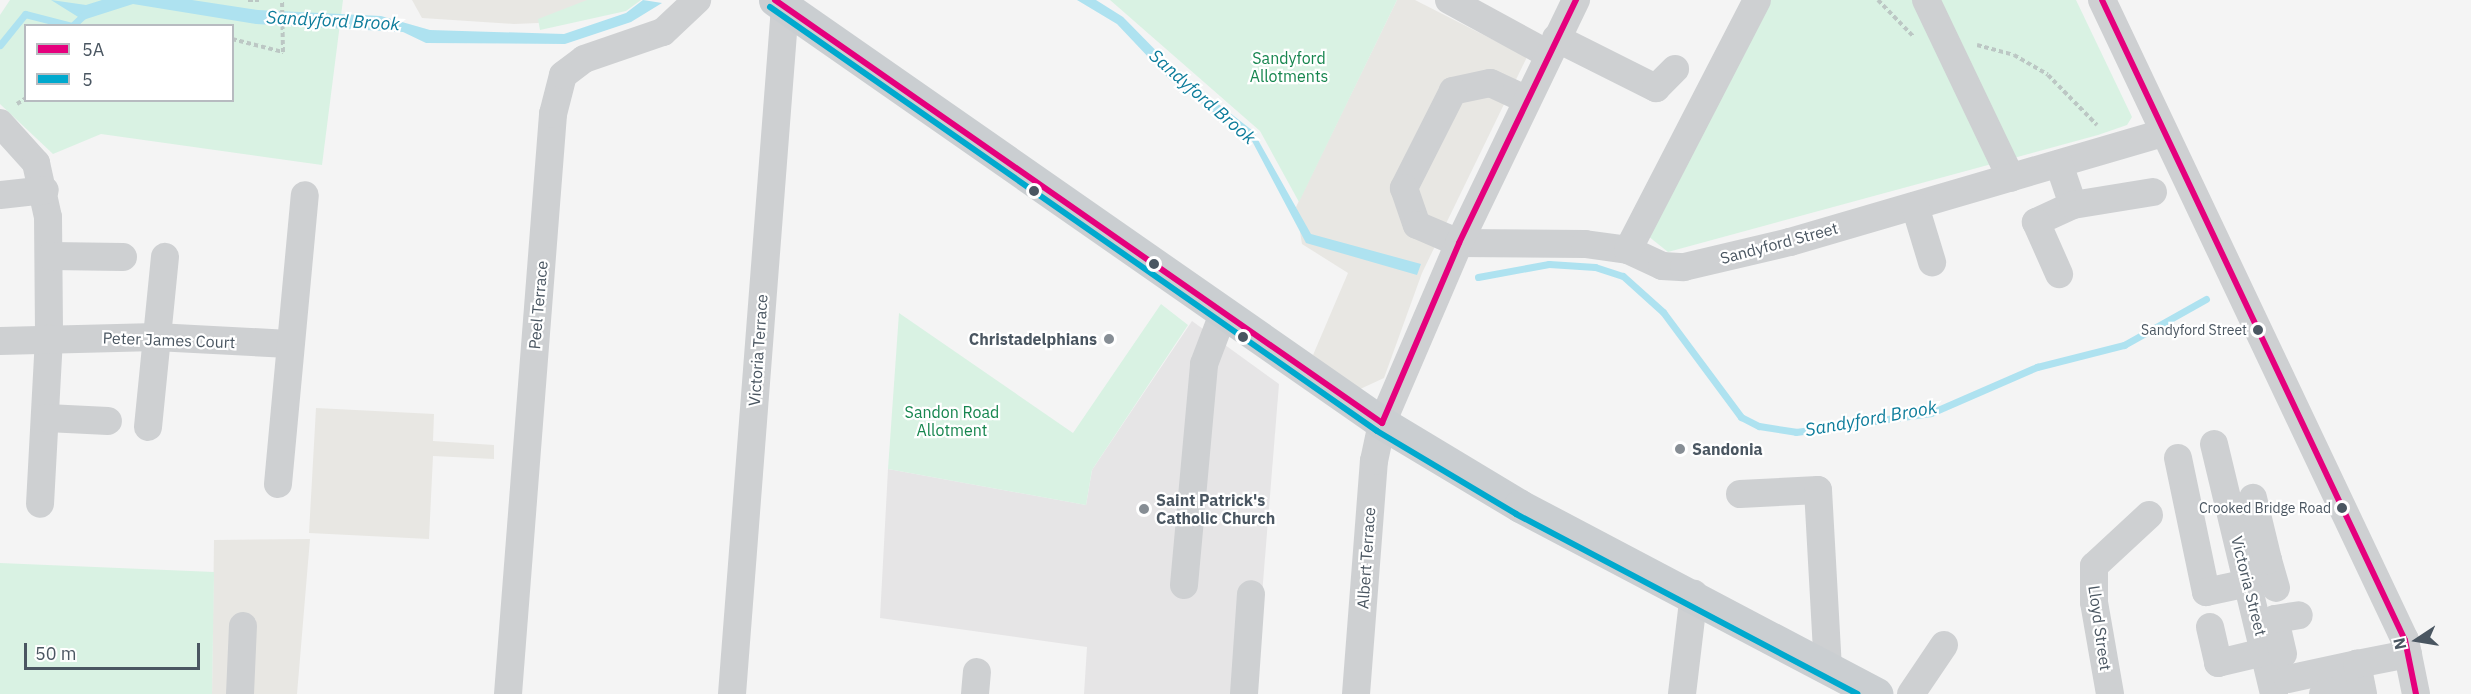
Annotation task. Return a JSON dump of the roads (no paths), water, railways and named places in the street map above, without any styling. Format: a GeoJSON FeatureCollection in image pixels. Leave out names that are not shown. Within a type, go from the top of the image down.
{"type":"FeatureCollection","features":[{"type":"Feature","properties":{"kind":"main road"},"geometry":{"type":"LineString","coordinates":[[780,3],[1382,423],[1520,506],[1694,594],[1876,694]]}},
{"type":"Feature","properties":{"kind":"street","name":"Peel Terrace"},"geometry":{"type":"LineString","coordinates":[[508,694],[553,114],[563,75],[584,59],[663,32],[698,0]]}},
{"type":"Feature","properties":{"kind":"street"},"geometry":{"type":"LineString","coordinates":[[1449,0],[1552,46],[1656,88],[1675,69]]}},
{"type":"Feature","properties":{"kind":"street","name":"Albert Terrace"},"geometry":{"type":"LineString","coordinates":[[1356,694],[1374,461],[1382,423],[1459,243],[1525,99],[1576,0]]}},
{"type":"Feature","properties":{"kind":"street"},"geometry":{"type":"LineString","coordinates":[[1628,250],[1757,0]]}},
{"type":"Feature","properties":{"kind":"street"},"geometry":{"type":"LineString","coordinates":[[1926,0],[1945,44],[2011,178]]}},
{"type":"Feature","properties":{"kind":"street"},"geometry":{"type":"LineString","coordinates":[[2102,0],[2408,654],[2416,694]]}},
{"type":"Feature","properties":{"kind":"street","name":"Victoria Terrace"},"geometry":{"type":"LineString","coordinates":[[732,694],[780,3]]}},
{"type":"Feature","properties":{"kind":"street"},"geometry":{"type":"LineString","coordinates":[[1459,243],[1417,225],[1404,188],[1453,91],[1490,83],[1525,99]]}},
{"type":"Feature","properties":{"kind":"street"},"geometry":{"type":"LineString","coordinates":[[0,123],[27,149],[45,190],[51,256],[50,338],[47,418],[40,504]]}},
{"type":"Feature","properties":{"kind":"street","name":"Sandyford Street"},"geometry":{"type":"LineString","coordinates":[[1459,243],[1585,244],[1628,250],[1662,266],[1684,267],[1915,206],[2163,133]]}},
{"type":"Feature","properties":{"kind":"street"},"geometry":{"type":"LineString","coordinates":[[2059,164],[2073,205]]}},
{"type":"Feature","properties":{"kind":"street"},"geometry":{"type":"LineString","coordinates":[[0,195],[45,190]]}},
{"type":"Feature","properties":{"kind":"street"},"geometry":{"type":"LineString","coordinates":[[2059,274],[2036,222],[2073,205],[2153,192]]}},
{"type":"Feature","properties":{"kind":"street"},"geometry":{"type":"LineString","coordinates":[[278,484],[289,344],[305,195]]}},
{"type":"Feature","properties":{"kind":"street"},"geometry":{"type":"LineString","coordinates":[[1915,206],[1932,262]]}},
{"type":"Feature","properties":{"kind":"street"},"geometry":{"type":"LineString","coordinates":[[51,256],[123,257]]}},
{"type":"Feature","properties":{"kind":"street"},"geometry":{"type":"LineString","coordinates":[[148,427],[165,257]]}},
{"type":"Feature","properties":{"kind":"street"},"geometry":{"type":"LineString","coordinates":[[1184,585],[1204,364],[1223,314]]}},
{"type":"Feature","properties":{"kind":"street","name":"Peter James Court"},"geometry":{"type":"LineString","coordinates":[[0,341],[156,337],[289,344]]}},
{"type":"Feature","properties":{"kind":"street"},"geometry":{"type":"LineString","coordinates":[[47,418],[108,421]]}},
{"type":"Feature","properties":{"kind":"street","name":"Victoria Street"},"geometry":{"type":"LineString","coordinates":[[2214,444],[2259,574],[2264,652],[2285,689]]}},
{"type":"Feature","properties":{"kind":"street"},"geometry":{"type":"LineString","coordinates":[[2178,458],[2206,592],[2259,574],[2253,498]]}},
{"type":"Feature","properties":{"kind":"street"},"geometry":{"type":"LineString","coordinates":[[1740,494],[1818,490],[1828,668]]}},
{"type":"Feature","properties":{"kind":"street","name":"Lloyd Street"},"geometry":{"type":"LineString","coordinates":[[2110,694],[2094,602],[2094,566],[2149,515]]}},
{"type":"Feature","properties":{"kind":"street"},"geometry":{"type":"LineString","coordinates":[[1244,694],[1251,594]]}},
{"type":"Feature","properties":{"kind":"street"},"geometry":{"type":"LineString","coordinates":[[1682,694],[1694,594]]}},
{"type":"Feature","properties":{"kind":"street"},"geometry":{"type":"LineString","coordinates":[[2299,615],[2275,619],[2285,689],[2360,681]]}},
{"type":"Feature","properties":{"kind":"street"},"geometry":{"type":"LineString","coordinates":[[240,694],[243,626]]}},
{"type":"Feature","properties":{"kind":"street"},"geometry":{"type":"LineString","coordinates":[[2210,627],[2218,663],[2264,652]]}},
{"type":"Feature","properties":{"kind":"street"},"geometry":{"type":"LineString","coordinates":[[1911,694],[1944,645]]}},
{"type":"Feature","properties":{"kind":"street"},"geometry":{"type":"LineString","coordinates":[[2323,694],[2360,681],[2408,654]]}},
{"type":"Feature","properties":{"kind":"water"},"geometry":{"type":"Polygon","coordinates":[[[51,0],[86,5],[102,0],[192,0],[258,10],[381,16],[430,30],[564,34],[626,13],[643,0],[662,3],[631,22],[565,44],[426,43],[403,32],[256,24],[133,4],[83,20],[51,0]]]}},
{"type":"Feature","properties":{"kind":"water"},"geometry":{"type":"Polygon","coordinates":[[[1077,0],[1096,0],[1123,17],[1175,70],[1253,131],[1311,234],[1421,264],[1417,275],[1306,243],[1252,141],[1169,79],[1117,24],[1077,0]]]}},
{"type":"Feature","properties":{"kind":"waterway","name":"Sandyford Brook"},"geometry":{"type":"LineString","coordinates":[[74,24],[87,12]]}},
{"type":"Feature","properties":{"kind":"waterway","name":"Sandyford Brook"},"geometry":{"type":"LineString","coordinates":[[0,45],[25,14],[64,24]]}},
{"type":"Feature","properties":{"kind":"waterway","name":"Sandyford Brook"},"geometry":{"type":"LineString","coordinates":[[1478,277],[1549,264],[1595,267],[1623,276],[1663,312],[1741,417],[1759,426],[1796,432],[1931,413],[2037,367],[2124,345],[2206,299]]}},
{"type":"Feature","properties":{"kind":"place","name":"Sandyford Street"},"geometry":{"type":"Point","coordinates":[2258,330]}},
{"type":"Feature","properties":{"kind":"place","name":"Christadelphians"},"geometry":{"type":"Point","coordinates":[1109,339]}},
{"type":"Feature","properties":{"kind":"place","name":"Sandonia"},"geometry":{"type":"Point","coordinates":[1680,449]}},
{"type":"Feature","properties":{"kind":"place","name":"Crooked Bridge Road"},"geometry":{"type":"Point","coordinates":[2342,508]}},
{"type":"Feature","properties":{"kind":"place","name":"Saint Patrick's Catholic Church"},"geometry":{"type":"Point","coordinates":[1144,509]}},
{"type":"Feature","properties":{"kind":"park label","name":"Sandyford Allotments"},"geometry":{"type":"Point","coordinates":[1289,67]}},
{"type":"Feature","properties":{"kind":"park label","name":"Sandon Road Allotment"},"geometry":{"type":"Point","coordinates":[952,421]}}]}
